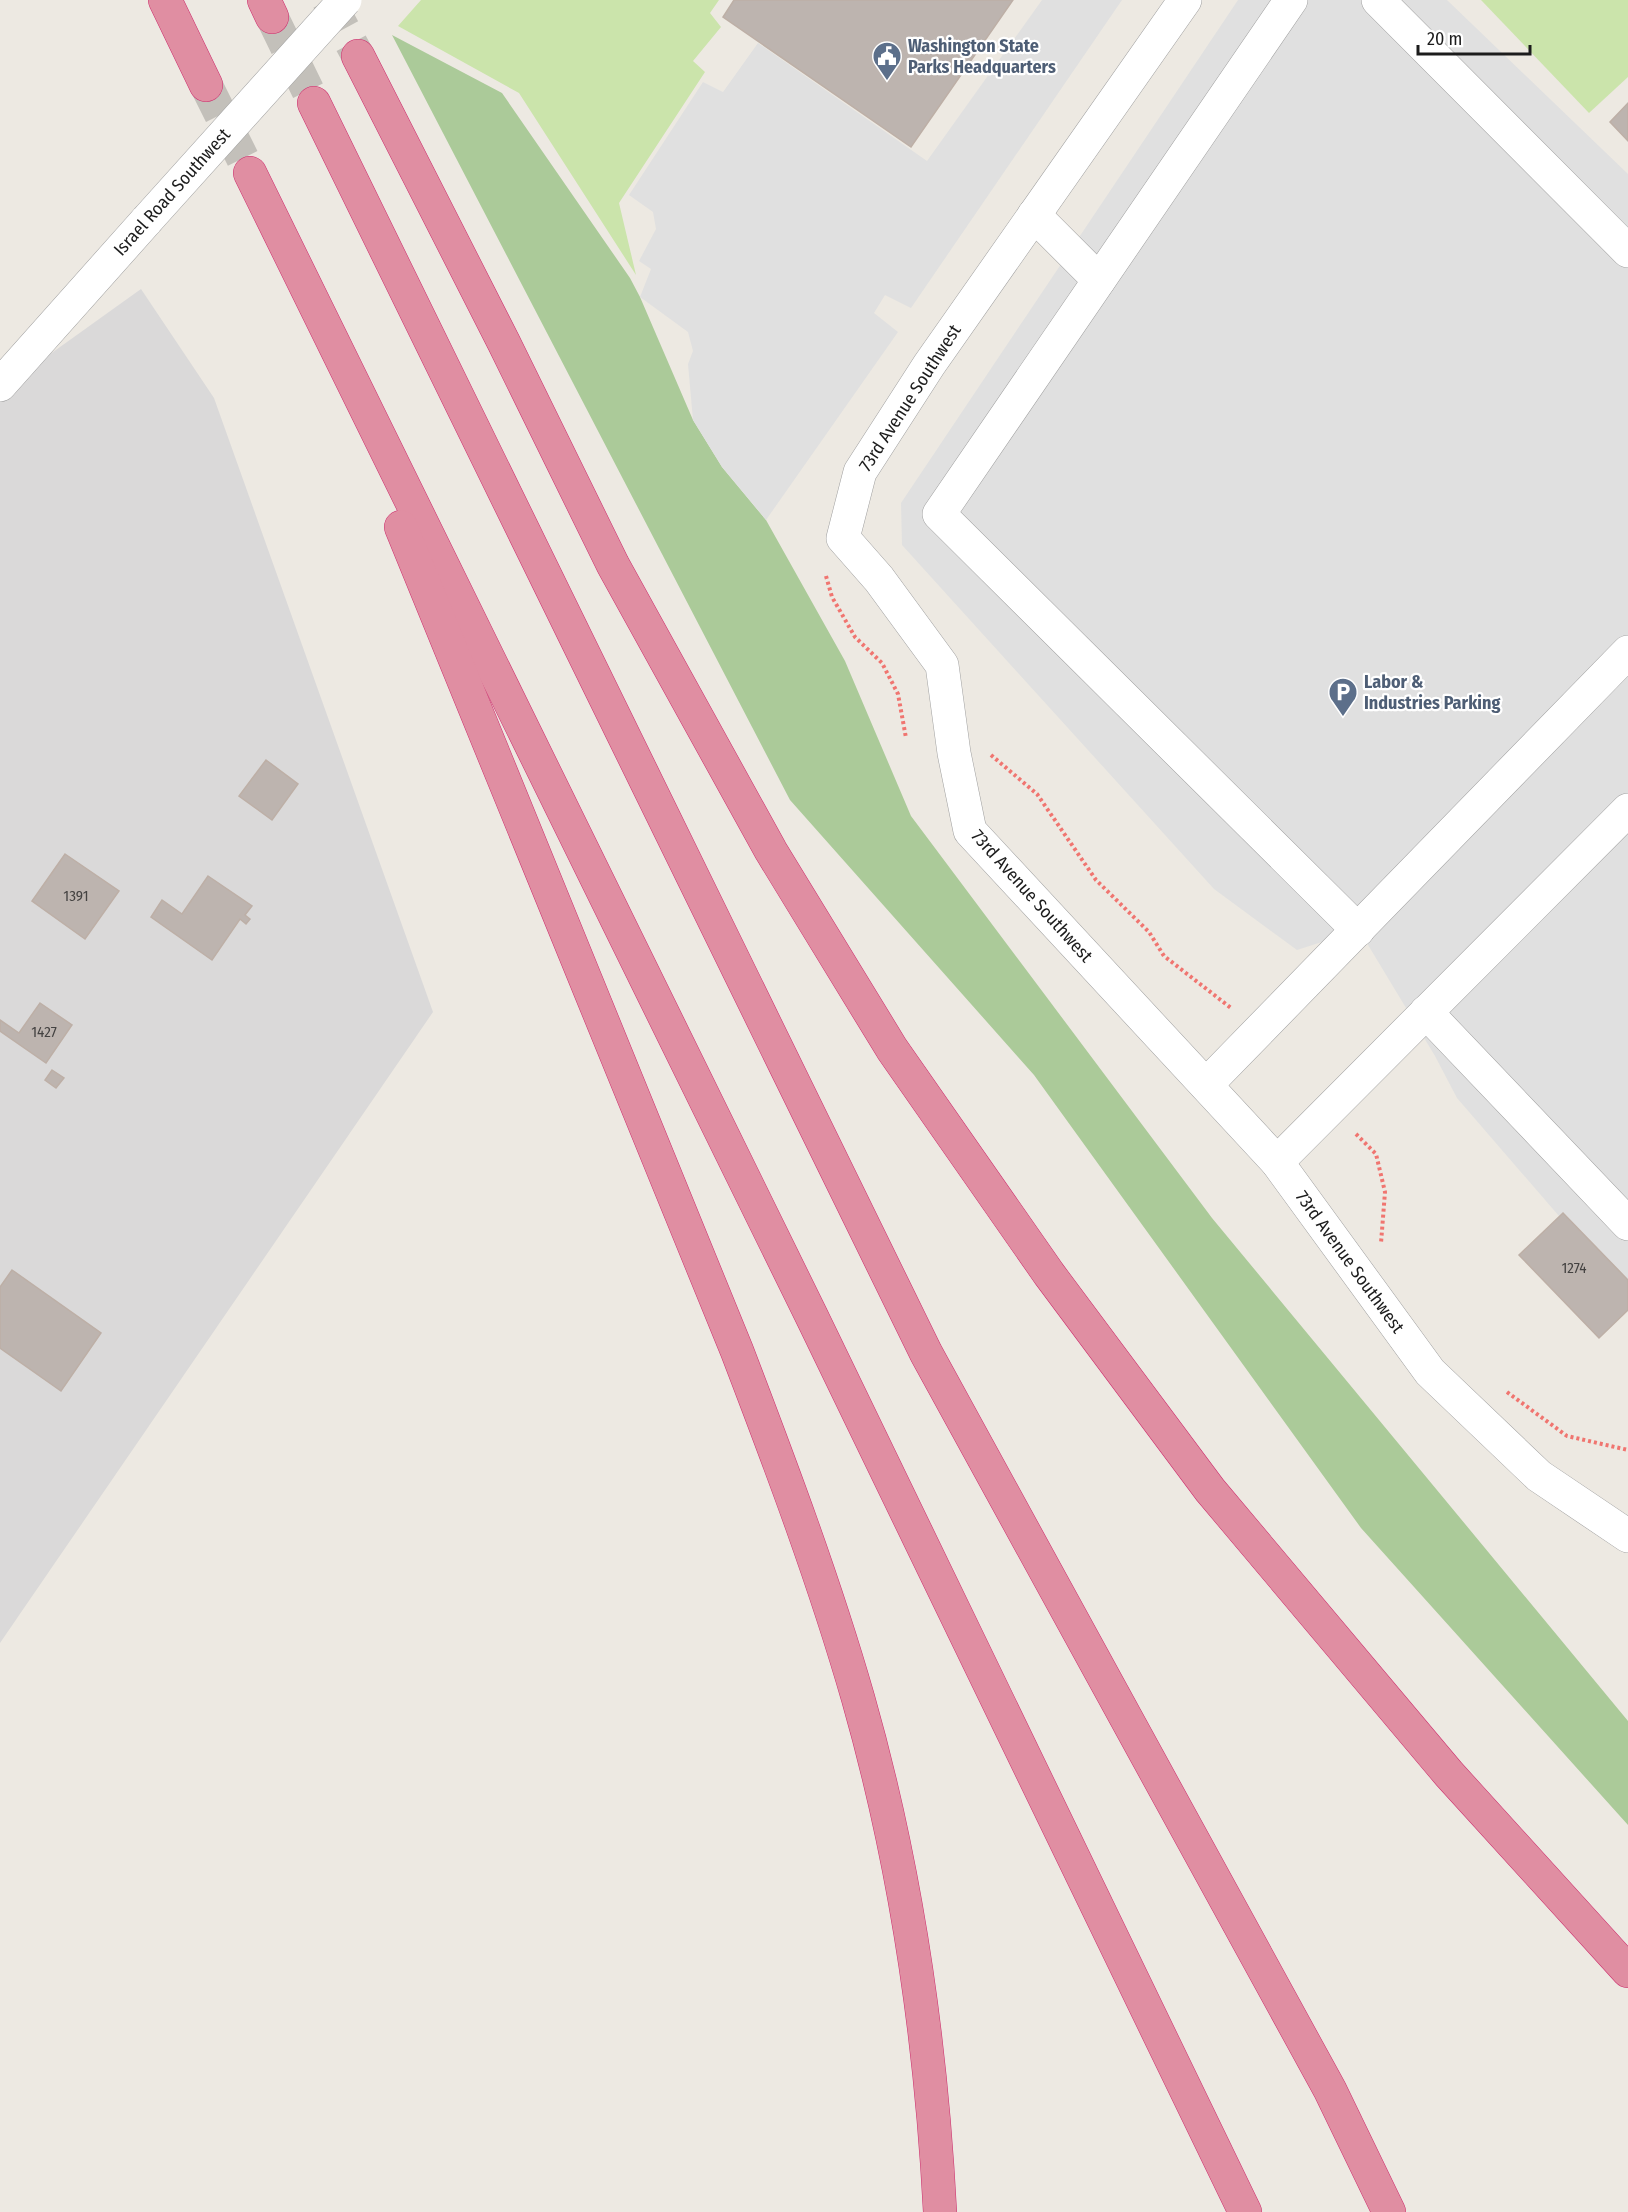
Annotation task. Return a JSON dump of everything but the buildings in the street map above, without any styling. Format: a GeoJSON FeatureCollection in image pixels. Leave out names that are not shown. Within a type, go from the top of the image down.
{"type":"FeatureCollection","features":[{"type":"Feature","properties":{"kind":"highway"},"geometry":{"type":"LineString","coordinates":[[165,0],[206,85]]}},
{"type":"Feature","properties":{"kind":"highway"},"geometry":{"type":"LineString","coordinates":[[358,56],[504,343],[613,565],[771,851],[892,1049],[1049,1274],[1210,1490],[1449,1774],[1628,1971]]}},
{"type":"Feature","properties":{"kind":"highway"},"geometry":{"type":"LineString","coordinates":[[314,103],[926,1353],[1330,2090],[1389,2212]]}},
{"type":"Feature","properties":{"kind":"highway"},"geometry":{"type":"LineString","coordinates":[[250,173],[813,1319],[1245,2212]]}},
{"type":"Feature","properties":{"kind":"highway"},"geometry":{"type":"LineString","coordinates":[[289,253],[733,1340],[823,1584],[873,1757],[887,1814],[909,1927],[927,2038],[940,2212]]}},
{"type":"Feature","properties":{"kind":"street","name":"Israel Road Southwest"},"geometry":{"type":"LineString","coordinates":[[0,385],[345,0]]}},
{"type":"Feature","properties":{"kind":"street","name":"73rd Avenue Southwest"},"geometry":{"type":"LineString","coordinates":[[1185,0],[929,365],[860,472],[843,538],[879,579],[942,665],[954,753],[970,831],[1277,1162],[1430,1372],[1539,1476],[1628,1536]]}},
{"type":"Feature","properties":{"kind":"street"},"geometry":{"type":"LineString","coordinates":[[1291,0],[939,514],[1359,930]]}},
{"type":"Feature","properties":{"kind":"street"},"geometry":{"type":"LineString","coordinates":[[1378,0],[1628,251]]}},
{"type":"Feature","properties":{"kind":"street"},"geometry":{"type":"LineString","coordinates":[[1034,215],[1099,280]]}},
{"type":"Feature","properties":{"kind":"street"},"geometry":{"type":"LineString","coordinates":[[1206,1085],[1628,652]]}},
{"type":"Feature","properties":{"kind":"street"},"geometry":{"type":"LineString","coordinates":[[1277,1162],[1628,810]]}},
{"type":"Feature","properties":{"kind":"street"},"geometry":{"type":"LineString","coordinates":[[1426,1012],[1628,1224]]}},
{"type":"Feature","properties":{"kind":"path"},"geometry":{"type":"LineString","coordinates":[[988,752],[1037,794],[1096,880],[1149,932],[1164,956],[1234,1010]]}},
{"type":"Feature","properties":{"kind":"path"},"geometry":{"type":"LineString","coordinates":[[1353,1131],[1376,1154],[1385,1192],[1380,1250]]}},
{"type":"Feature","properties":{"kind":"path"},"geometry":{"type":"LineString","coordinates":[[1505,1391],[1567,1436],[1602,1446],[1628,1450]]}},
{"type":"Feature","properties":{"kind":"shaded area"},"geometry":{"type":"Polygon","coordinates":[[[1042,0],[1122,0],[911,308],[885,295],[874,313],[898,332],[766,520],[722,467],[693,420],[688,364],[693,351],[688,332],[640,297],[651,269],[639,261],[656,229],[653,212],[629,195],[703,82],[723,92],[758,43],[927,161],[1042,0]]]}},
{"type":"Feature","properties":{"kind":"shaded area","name":"Labor & Industries Parking"},"geometry":{"type":"Polygon","coordinates":[[[1238,0],[1447,0],[1628,174],[1628,1296],[1457,1098],[1435,1056],[1359,930],[1297,950],[1214,889],[902,545],[901,503],[1238,0]]]}},
{"type":"Feature","properties":{"kind":"shaded area"},"geometry":{"type":"Polygon","coordinates":[[[141,289],[214,398],[433,1012],[0,1643],[0,390],[141,289]]]}},
{"type":"Feature","properties":{"kind":"green space"},"geometry":{"type":"Polygon","coordinates":[[[421,0],[719,0],[710,13],[721,27],[693,61],[705,72],[619,203],[636,275],[519,93],[398,26],[421,0]]]}},
{"type":"Feature","properties":{"kind":"green space"},"geometry":{"type":"Polygon","coordinates":[[[1481,0],[1628,0],[1628,77],[1589,113],[1481,0]]]}},
{"type":"Feature","properties":{"kind":"green space"},"geometry":{"type":"Polygon","coordinates":[[[392,35],[502,93],[630,278],[693,420],[722,467],[766,520],[845,661],[911,816],[1212,1218],[1628,1721],[1628,1825],[1361,1528],[1034,1075],[790,800],[392,35]]]}},
{"type":"Feature","properties":{"kind":"tunnel"},"geometry":{"type":"LineString","coordinates":[[328,0],[358,56]]}},
{"type":"Feature","properties":{"kind":"tunnel"},"geometry":{"type":"LineString","coordinates":[[272,17],[314,103]]}},
{"type":"Feature","properties":{"kind":"tunnel"},"geometry":{"type":"LineString","coordinates":[[206,85],[250,173]]}},
{"type":"Feature","properties":{"kind":"place","name":"Washington State Parks Headquarters"},"geometry":{"type":"Point","coordinates":[887,82]}},
{"type":"Feature","properties":{"kind":"place","name":"Labor & Industries Parking"},"geometry":{"type":"Point","coordinates":[1343,718]}}]}
